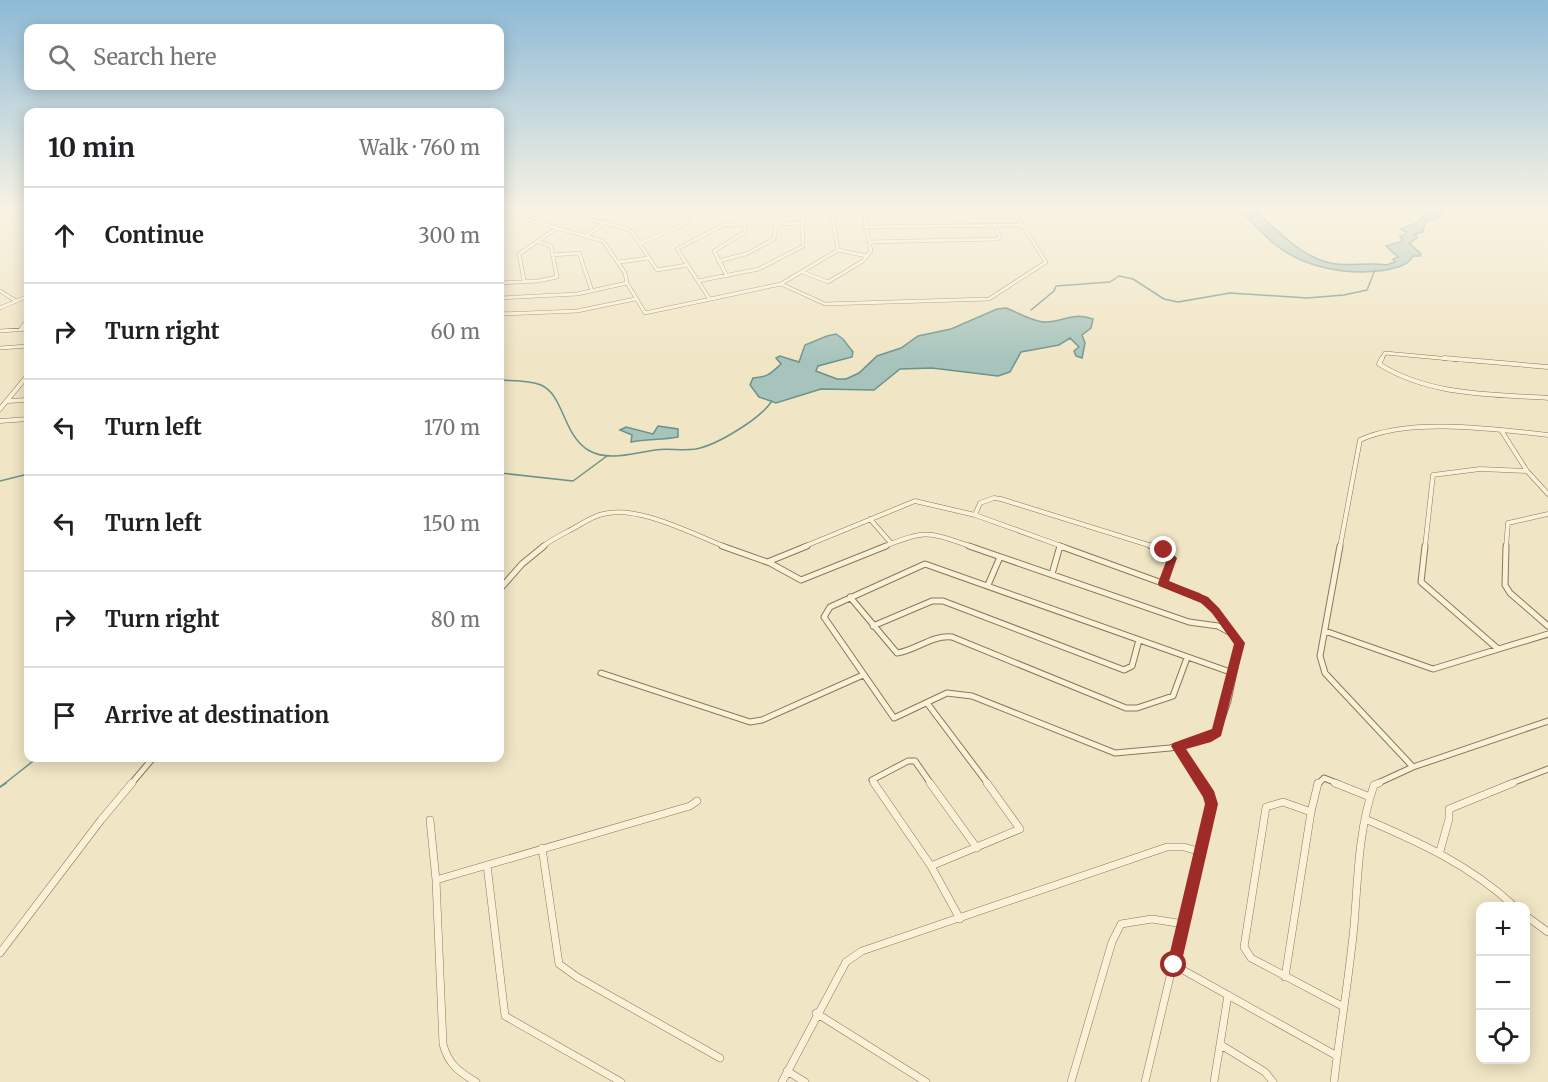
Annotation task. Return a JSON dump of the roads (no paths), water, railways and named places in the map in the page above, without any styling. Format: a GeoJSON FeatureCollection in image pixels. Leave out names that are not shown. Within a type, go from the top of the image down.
{"type":"FeatureCollection","features":[{"type":"Feature","properties":{"kind":"street"},"geometry":{"type":"LineString","coordinates":[[520,260],[524,280]]}},
{"type":"Feature","properties":{"kind":"street"},"geometry":{"type":"LineString","coordinates":[[504,282],[555,279],[557,276],[553,260]]}},
{"type":"Feature","properties":{"kind":"street"},"geometry":{"type":"LineString","coordinates":[[582,260],[592,291]]}},
{"type":"Feature","properties":{"kind":"street"},"geometry":{"type":"LineString","coordinates":[[630,260],[619,262],[626,274],[627,283],[645,313],[781,284],[821,260]]}},
{"type":"Feature","properties":{"kind":"street"},"geometry":{"type":"LineString","coordinates":[[651,260],[657,270],[687,265]]}},
{"type":"Feature","properties":{"kind":"street"},"geometry":{"type":"LineString","coordinates":[[685,260],[709,298]]}},
{"type":"Feature","properties":{"kind":"street"},"geometry":{"type":"LineString","coordinates":[[698,281],[765,267],[777,260]]}},
{"type":"Feature","properties":{"kind":"street"},"geometry":{"type":"LineString","coordinates":[[803,272],[828,282],[863,260]]}},
{"type":"Feature","properties":{"kind":"street"},"geometry":{"type":"LineString","coordinates":[[781,284],[825,304],[992,298],[1046,263],[1044,260]]}},
{"type":"Feature","properties":{"kind":"street"},"geometry":{"type":"LineString","coordinates":[[718,261],[727,276]]}},
{"type":"Feature","properties":{"kind":"street"},"geometry":{"type":"LineString","coordinates":[[504,298],[577,294],[627,283]]}},
{"type":"Feature","properties":{"kind":"street"},"geometry":{"type":"LineString","coordinates":[[0,291],[16,301]]}},
{"type":"Feature","properties":{"kind":"street"},"geometry":{"type":"LineString","coordinates":[[0,308],[24,298]]}},
{"type":"Feature","properties":{"kind":"street"},"geometry":{"type":"LineString","coordinates":[[504,314],[577,311],[635,298]]}},
{"type":"Feature","properties":{"kind":"street"},"geometry":{"type":"LineString","coordinates":[[20,330],[24,324]]}},
{"type":"Feature","properties":{"kind":"street"},"geometry":{"type":"LineString","coordinates":[[0,331],[24,330]]}},
{"type":"Feature","properties":{"kind":"street"},"geometry":{"type":"LineString","coordinates":[[0,348],[24,346]]}},
{"type":"Feature","properties":{"kind":"street"},"geometry":{"type":"LineString","coordinates":[[1548,367],[1385,353],[1379,362],[1386,369],[1431,387],[1548,398]]}},
{"type":"Feature","properties":{"kind":"street"},"geometry":{"type":"LineString","coordinates":[[0,409],[24,383]]}},
{"type":"Feature","properties":{"kind":"street"},"geometry":{"type":"LineString","coordinates":[[7,401],[24,400]]}},
{"type":"Feature","properties":{"kind":"street"},"geometry":{"type":"LineString","coordinates":[[0,421],[24,419]]}},
{"type":"Feature","properties":{"kind":"street"},"geometry":{"type":"LineString","coordinates":[[1413,767],[1325,673],[1320,656],[1360,440],[1366,435],[1377,433],[1441,427],[1548,435]]}},
{"type":"Feature","properties":{"kind":"street"},"geometry":{"type":"LineString","coordinates":[[1501,430],[1527,471],[1548,494]]}},
{"type":"Feature","properties":{"kind":"street"},"geometry":{"type":"LineString","coordinates":[[1498,649],[1421,582],[1433,475],[1480,469],[1527,471]]}},
{"type":"Feature","properties":{"kind":"street"},"geometry":{"type":"LineString","coordinates":[[975,515],[980,503],[1001,499],[1164,550],[1172,558],[1163,583]]}},
{"type":"Feature","properties":{"kind":"street"},"geometry":{"type":"LineString","coordinates":[[504,584],[522,564],[551,540],[601,514],[630,512],[759,560],[770,561],[918,501],[975,515],[1205,600],[1240,643],[1233,673],[1217,732],[1207,738],[1177,746],[1123,755],[1105,750],[966,694],[947,693],[894,718],[825,620],[826,611],[850,597],[925,564],[1233,673]]}},
{"type":"Feature","properties":{"kind":"street"},"geometry":{"type":"LineString","coordinates":[[1548,514],[1508,523],[1505,585],[1510,593],[1548,626]]}},
{"type":"Feature","properties":{"kind":"street"},"geometry":{"type":"LineString","coordinates":[[870,519],[891,543]]}},
{"type":"Feature","properties":{"kind":"street"},"geometry":{"type":"LineString","coordinates":[[770,561],[794,578],[801,580],[891,543],[916,534],[928,533],[1189,622],[1218,626],[1234,634]]}},
{"type":"Feature","properties":{"kind":"street"},"geometry":{"type":"LineString","coordinates":[[1052,574],[1060,546]]}},
{"type":"Feature","properties":{"kind":"street"},"geometry":{"type":"LineString","coordinates":[[988,585],[1000,557]]}},
{"type":"Feature","properties":{"kind":"street"},"geometry":{"type":"LineString","coordinates":[[850,597],[897,653],[906,652],[941,636],[952,637],[1133,709],[1173,696],[1187,658]]}},
{"type":"Feature","properties":{"kind":"street"},"geometry":{"type":"LineString","coordinates":[[873,626],[932,601],[943,601],[1124,670],[1132,666],[1139,640]]}},
{"type":"Feature","properties":{"kind":"street"},"geometry":{"type":"LineString","coordinates":[[1325,631],[1433,669],[1548,634]]}},
{"type":"Feature","properties":{"kind":"street"},"geometry":{"type":"LineString","coordinates":[[601,672],[750,722],[762,720],[863,675]]}},
{"type":"Feature","properties":{"kind":"street"},"geometry":{"type":"LineString","coordinates":[[927,703],[1020,827],[1018,831],[931,866]]}},
{"type":"Feature","properties":{"kind":"street"},"geometry":{"type":"LineString","coordinates":[[1334,1082],[1342,1006],[1351,956],[1365,819],[1374,784],[1413,767],[1548,721]]}},
{"type":"Feature","properties":{"kind":"street"},"geometry":{"type":"LineString","coordinates":[[1145,1082],[1201,852],[1211,800],[1177,746]]}},
{"type":"Feature","properties":{"kind":"street"},"geometry":{"type":"LineString","coordinates":[[960,919],[931,866],[872,780],[908,761],[918,763],[977,848]]}},
{"type":"Feature","properties":{"kind":"street"},"geometry":{"type":"LineString","coordinates":[[0,954],[101,820],[150,762]]}},
{"type":"Feature","properties":{"kind":"street"},"geometry":{"type":"LineString","coordinates":[[1440,851],[1449,819],[1449,809],[1548,769]]}},
{"type":"Feature","properties":{"kind":"street"},"geometry":{"type":"LineString","coordinates":[[1285,977],[1311,812],[1318,783],[1324,778],[1370,797]]}},
{"type":"Feature","properties":{"kind":"street"},"geometry":{"type":"LineString","coordinates":[[436,880],[690,806],[697,801]]}},
{"type":"Feature","properties":{"kind":"street"},"geometry":{"type":"LineString","coordinates":[[1311,812],[1289,803],[1272,803],[1266,807],[1244,947],[1251,958],[1342,1006]]}},
{"type":"Feature","properties":{"kind":"street"},"geometry":{"type":"LineString","coordinates":[[1365,819],[1440,851],[1477,873],[1510,902]]}},
{"type":"Feature","properties":{"kind":"street"},"geometry":{"type":"LineString","coordinates":[[430,820],[436,880],[443,1044],[447,1060],[452,1066],[476,1082]]}},
{"type":"Feature","properties":{"kind":"street"},"geometry":{"type":"LineString","coordinates":[[782,1082],[816,1014],[846,962],[862,951],[1167,847],[1184,847],[1201,852]]}},
{"type":"Feature","properties":{"kind":"street"},"geometry":{"type":"LineString","coordinates":[[542,848],[560,964],[577,977],[672,1029],[720,1059]]}},
{"type":"Feature","properties":{"kind":"street"},"geometry":{"type":"LineString","coordinates":[[487,865],[505,1016],[621,1082]]}},
{"type":"Feature","properties":{"kind":"street"},"geometry":{"type":"LineString","coordinates":[[1071,1082],[1112,942],[1121,924],[1138,918],[1160,918],[1184,924]]}},
{"type":"Feature","properties":{"kind":"street"},"geometry":{"type":"LineString","coordinates":[[1530,919],[1548,932]]}},
{"type":"Feature","properties":{"kind":"street"},"geometry":{"type":"LineString","coordinates":[[1174,965],[1337,1056]]}},
{"type":"Feature","properties":{"kind":"street"},"geometry":{"type":"LineString","coordinates":[[1214,1082],[1228,995]]}},
{"type":"Feature","properties":{"kind":"street"},"geometry":{"type":"LineString","coordinates":[[816,1014],[926,1082]]}},
{"type":"Feature","properties":{"kind":"street"},"geometry":{"type":"LineString","coordinates":[[1221,1045],[1265,1072],[1273,1082]]}},
{"type":"Feature","properties":{"kind":"street"},"geometry":{"type":"LineString","coordinates":[[787,1071],[805,1082]]}},
{"type":"Feature","properties":{"kind":"water"},"geometry":{"type":"Polygon","coordinates":[[[1303,260],[1322,260],[1351,265],[1386,265],[1395,262],[1394,260],[1409,260],[1394,268],[1371,272],[1341,271],[1303,260]]]}},
{"type":"Feature","properties":{"kind":"water"},"geometry":{"type":"Polygon","coordinates":[[[1006,308],[1042,322],[1080,316],[1093,319],[1091,328],[1082,335],[1085,343],[1082,358],[1076,356],[1074,351],[1079,347],[1070,338],[1059,345],[1021,352],[1010,372],[998,376],[932,368],[900,369],[874,390],[821,389],[776,403],[759,397],[750,385],[753,378],[768,374],[781,364],[776,358],[780,356],[799,362],[805,345],[827,336],[836,334],[843,339],[853,352],[852,357],[818,366],[816,371],[837,379],[846,379],[859,373],[877,356],[901,348],[918,336],[951,329],[997,309],[1006,308]]]}},
{"type":"Feature","properties":{"kind":"water"},"geometry":{"type":"Polygon","coordinates":[[[658,426],[678,429],[678,437],[631,442],[632,435],[620,430],[626,427],[653,434],[658,426]]]}},
{"type":"Feature","properties":{"kind":"waterway"},"geometry":{"type":"LineString","coordinates":[[1031,310],[1054,291],[1056,286],[1110,282],[1119,276],[1133,279],[1164,299],[1178,302],[1230,293],[1307,298],[1344,295],[1367,290],[1375,270]]}},
{"type":"Feature","properties":{"kind":"waterway"},"geometry":{"type":"LineString","coordinates":[[504,380],[531,382],[549,390],[555,397],[573,435],[580,443],[596,454],[612,456],[660,449],[691,450],[705,447],[748,423],[772,401]]}},
{"type":"Feature","properties":{"kind":"waterway"},"geometry":{"type":"LineString","coordinates":[[504,473],[573,481],[607,456]]}},
{"type":"Feature","properties":{"kind":"waterway"},"geometry":{"type":"LineString","coordinates":[[0,481],[24,475]]}},
{"type":"Feature","properties":{"kind":"waterway"},"geometry":{"type":"LineString","coordinates":[[4,784],[32,762]]}},
{"type":"Feature","properties":{"kind":"waterway"},"geometry":{"type":"LineString","coordinates":[[0,787],[6,783]]}}]}
